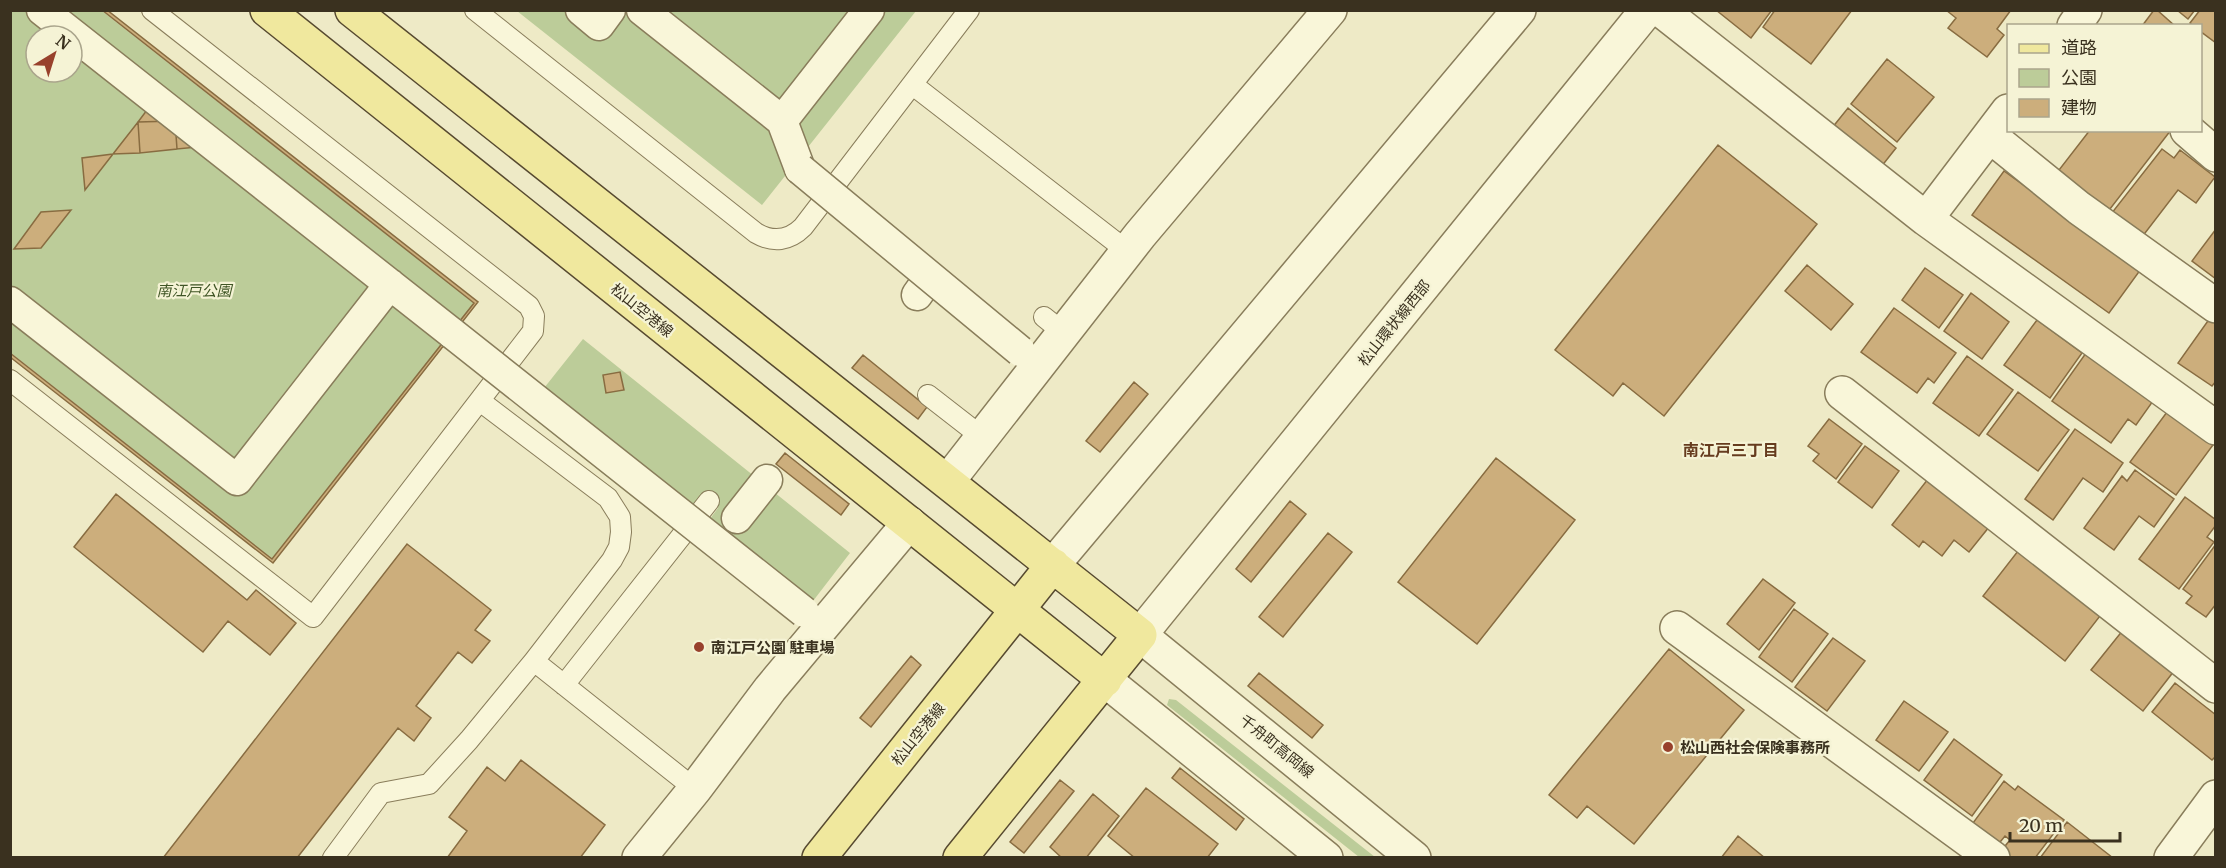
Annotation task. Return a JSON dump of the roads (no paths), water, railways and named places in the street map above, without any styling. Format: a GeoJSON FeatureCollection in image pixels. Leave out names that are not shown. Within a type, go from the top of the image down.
{"type":"FeatureCollection","features":[{"type":"Feature","properties":{"kind":"main road","name":"松山空港線"},"geometry":{"type":"LineString","coordinates":[[267,10],[1105,680]]}},
{"type":"Feature","properties":{"kind":"main road"},"geometry":{"type":"LineString","coordinates":[[352,10],[1140,635],[960,858]]}},
{"type":"Feature","properties":{"kind":"main road","name":"松山空港線"},"geometry":{"type":"LineString","coordinates":[[819,858],[1053,565]]}},
{"type":"Feature","properties":{"kind":"street"},"geometry":{"type":"LineString","coordinates":[[42,10],[453,334],[725,534],[814,619]]}},
{"type":"Feature","properties":{"kind":"street"},"geometry":{"type":"LineString","coordinates":[[581,10],[599,24],[610,10]]}},
{"type":"Feature","properties":{"kind":"street"},"geometry":{"type":"LineString","coordinates":[[642,10],[782,121],[800,169],[923,286],[1029,359]]}},
{"type":"Feature","properties":{"kind":"street"},"geometry":{"type":"LineString","coordinates":[[782,121],[868,10]]}},
{"type":"Feature","properties":{"kind":"street"},"geometry":{"type":"LineString","coordinates":[[1053,565],[1519,10]]}},
{"type":"Feature","properties":{"kind":"street","name":"松山環状線西部"},"geometry":{"type":"LineString","coordinates":[[1140,635],[1647,10]]}},
{"type":"Feature","properties":{"kind":"street"},"geometry":{"type":"LineString","coordinates":[[1661,10],[1926,219],[2216,428]]}},
{"type":"Feature","properties":{"kind":"street"},"geometry":{"type":"LineString","coordinates":[[2075,24],[2085,10]]}},
{"type":"Feature","properties":{"kind":"street"},"geometry":{"type":"LineString","coordinates":[[948,481],[982,437],[1029,359],[1054,325],[1127,251],[1327,12]]}},
{"type":"Feature","properties":{"kind":"street"},"geometry":{"type":"LineString","coordinates":[[1926,219],[1999,124],[2079,208],[2216,306]]}},
{"type":"Feature","properties":{"kind":"street"},"geometry":{"type":"LineString","coordinates":[[2189,132],[2216,154]]}},
{"type":"Feature","properties":{"kind":"street"},"geometry":{"type":"LineString","coordinates":[[10,302],[237,480],[390,284]]}},
{"type":"Feature","properties":{"kind":"street"},"geometry":{"type":"LineString","coordinates":[[1842,393],[2216,686]]}},
{"type":"Feature","properties":{"kind":"street"},"geometry":{"type":"LineString","coordinates":[[725,534],[767,480]]}},
{"type":"Feature","properties":{"kind":"street"},"geometry":{"type":"LineString","coordinates":[[639,858],[770,690],[814,619],[909,523]]}},
{"type":"Feature","properties":{"kind":"street"},"geometry":{"type":"LineString","coordinates":[[1677,628],[1993,858]]}},
{"type":"Feature","properties":{"kind":"street","name":"千舟町高岡線"},"geometry":{"type":"LineString","coordinates":[[1140,635],[1414,858]]}},
{"type":"Feature","properties":{"kind":"street"},"geometry":{"type":"LineString","coordinates":[[1105,680],[1326,858]]}},
{"type":"Feature","properties":{"kind":"street"},"geometry":{"type":"LineString","coordinates":[[2171,858],[2216,796]]}},
{"type":"Feature","properties":{"kind":"lane"},"geometry":{"type":"LineString","coordinates":[[10,380],[313,616],[533,332],[534,316],[529,306],[152,10]]}},
{"type":"Feature","properties":{"kind":"lane"},"geometry":{"type":"LineString","coordinates":[[475,10],[756,233],[770,240],[790,237],[802,227],[914,85],[969,10]]}},
{"type":"Feature","properties":{"kind":"lane"},"geometry":{"type":"LineString","coordinates":[[914,85],[1127,251]]}},
{"type":"Feature","properties":{"kind":"lane"},"geometry":{"type":"LineString","coordinates":[[928,395],[982,437]]}},
{"type":"Feature","properties":{"kind":"lane"},"geometry":{"type":"LineString","coordinates":[[333,858],[381,793],[429,784],[469,740],[612,560],[621,539],[620,517],[608,498],[480,401]]}},
{"type":"Feature","properties":{"kind":"lane"},"geometry":{"type":"LineString","coordinates":[[564,685],[709,501]]}},
{"type":"Feature","properties":{"kind":"lane"},"geometry":{"type":"LineString","coordinates":[[534,661],[695,789]]}},
{"type":"Feature","properties":{"kind":"place","name":"南江戸公園 駐車場"},"geometry":{"type":"Point","coordinates":[699,647]}},
{"type":"Feature","properties":{"kind":"place","name":"松山西社会保険事務所"},"geometry":{"type":"Point","coordinates":[1668,747]}},
{"type":"Feature","properties":{"kind":"district","name":"南江戸三丁目"},"geometry":{"type":"Point","coordinates":[1731,450]}},
{"type":"Feature","properties":{"kind":"park label","name":"南江戸公園"},"geometry":{"type":"Point","coordinates":[194,290]}}]}
